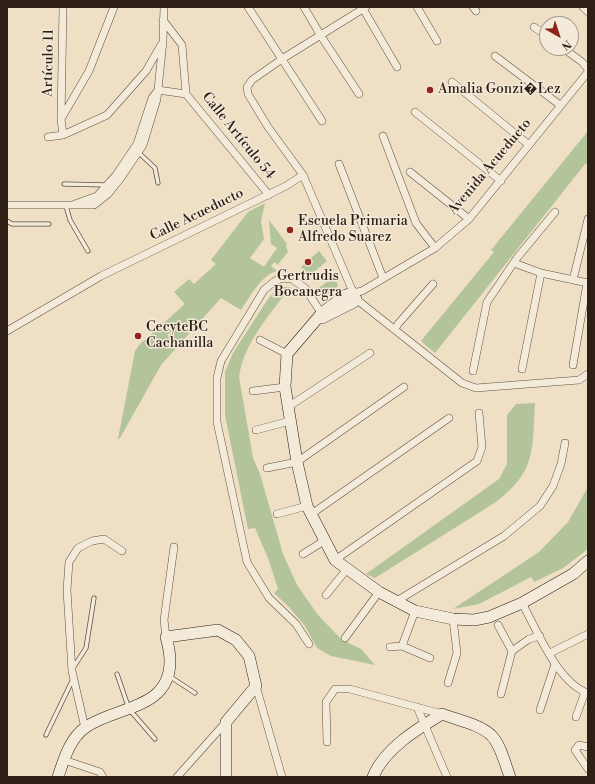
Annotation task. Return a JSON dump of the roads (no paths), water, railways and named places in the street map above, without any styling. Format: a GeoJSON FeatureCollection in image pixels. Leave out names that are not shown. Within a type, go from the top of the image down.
{"type":"FeatureCollection","features":[{"type":"Feature","properties":{"kind":"street","name":"Artículo 11"},"geometry":{"type":"LineString","coordinates":[[63,7],[61,120],[63,135]]}},
{"type":"Feature","properties":{"kind":"street","name":"Artículo 11"},"geometry":{"type":"LineString","coordinates":[[61,120],[89,71],[114,7]]}},
{"type":"Feature","properties":{"kind":"street"},"geometry":{"type":"LineString","coordinates":[[106,190],[120,179],[143,145],[157,99],[163,41],[164,7]]}},
{"type":"Feature","properties":{"kind":"street"},"geometry":{"type":"LineString","coordinates":[[248,7],[322,121]]}},
{"type":"Feature","properties":{"kind":"street"},"geometry":{"type":"LineString","coordinates":[[304,7],[320,36],[359,94]]}},
{"type":"Feature","properties":{"kind":"street"},"geometry":{"type":"LineString","coordinates":[[417,7],[437,41]]}},
{"type":"Feature","properties":{"kind":"street"},"geometry":{"type":"LineString","coordinates":[[583,7],[588,12]]}},
{"type":"Feature","properties":{"kind":"street"},"geometry":{"type":"LineString","coordinates":[[397,67],[364,8],[282,59],[252,80],[247,86],[248,94],[268,127],[303,175],[357,295],[395,329],[462,383],[476,388],[579,380],[588,374]]}},
{"type":"Feature","properties":{"kind":"street","name":"Calle Artículo 54"},"geometry":{"type":"LineString","coordinates":[[163,20],[182,45],[186,94],[269,195]]}},
{"type":"Feature","properties":{"kind":"street"},"geometry":{"type":"LineString","coordinates":[[534,27],[539,30]]}},
{"type":"Feature","properties":{"kind":"street"},"geometry":{"type":"LineString","coordinates":[[48,137],[63,135],[107,115],[146,71],[163,41]]}},
{"type":"Feature","properties":{"kind":"street"},"geometry":{"type":"LineString","coordinates":[[495,56],[560,105]]}},
{"type":"Feature","properties":{"kind":"street"},"geometry":{"type":"LineString","coordinates":[[574,56],[588,69]]}},
{"type":"Feature","properties":{"kind":"street","name":"Avenida Acueducto"},"geometry":{"type":"LineString","coordinates":[[287,354],[322,316],[382,278],[436,248],[469,219],[588,72]]}},
{"type":"Feature","properties":{"kind":"street"},"geometry":{"type":"LineString","coordinates":[[452,82],[529,145]]}},
{"type":"Feature","properties":{"kind":"street"},"geometry":{"type":"LineString","coordinates":[[7,205],[94,205],[137,144],[152,98],[158,90]]}},
{"type":"Feature","properties":{"kind":"street","name":"Calle Artículo 54"},"geometry":{"type":"LineString","coordinates":[[158,90],[186,94]]}},
{"type":"Feature","properties":{"kind":"street"},"geometry":{"type":"LineString","coordinates":[[415,112],[501,181]]}},
{"type":"Feature","properties":{"kind":"street"},"geometry":{"type":"LineString","coordinates":[[383,136],[416,223],[436,248]]}},
{"type":"Feature","properties":{"kind":"street"},"geometry":{"type":"LineString","coordinates":[[340,164],[382,278]]}},
{"type":"Feature","properties":{"kind":"street"},"geometry":{"type":"LineString","coordinates":[[410,172],[469,219]]}},
{"type":"Feature","properties":{"kind":"street","name":"Calle Acueducto"},"geometry":{"type":"LineString","coordinates":[[7,331],[101,276],[269,195],[303,175]]}},
{"type":"Feature","properties":{"kind":"street"},"geometry":{"type":"LineString","coordinates":[[473,371],[487,302],[514,263],[556,212]]}},
{"type":"Feature","properties":{"kind":"street"},"geometry":{"type":"LineString","coordinates":[[573,280],[588,219]]}},
{"type":"Feature","properties":{"kind":"street"},"geometry":{"type":"LineString","coordinates":[[514,263],[541,272],[588,283],[573,365]]}},
{"type":"Feature","properties":{"kind":"street"},"geometry":{"type":"LineString","coordinates":[[522,369],[541,272]]}},
{"type":"Feature","properties":{"kind":"street"},"geometry":{"type":"LineString","coordinates":[[309,644],[296,624],[269,598],[247,562],[216,422],[217,378],[221,361],[268,286],[284,278],[295,281],[305,288],[322,316]]}},
{"type":"Feature","properties":{"kind":"street"},"geometry":{"type":"LineString","coordinates":[[395,329],[433,284]]}},
{"type":"Feature","properties":{"kind":"street"},"geometry":{"type":"LineString","coordinates":[[260,340],[287,354],[285,387],[297,462],[309,510],[335,560],[379,592],[395,602],[415,611],[453,619],[474,620],[489,617],[522,603],[573,574],[588,561]]}},
{"type":"Feature","properties":{"kind":"street"},"geometry":{"type":"LineString","coordinates":[[288,407],[370,352]]}},
{"type":"Feature","properties":{"kind":"street"},"geometry":{"type":"LineString","coordinates":[[253,391],[285,387]]}},
{"type":"Feature","properties":{"kind":"street"},"geometry":{"type":"LineString","coordinates":[[267,468],[297,462],[404,387]]}},
{"type":"Feature","properties":{"kind":"street"},"geometry":{"type":"LineString","coordinates":[[335,560],[476,461],[482,447],[479,413]]}},
{"type":"Feature","properties":{"kind":"street"},"geometry":{"type":"LineString","coordinates":[[276,514],[309,510],[449,418]]}},
{"type":"Feature","properties":{"kind":"street"},"geometry":{"type":"LineString","coordinates":[[256,430],[290,421]]}},
{"type":"Feature","properties":{"kind":"street"},"geometry":{"type":"LineString","coordinates":[[395,602],[504,536],[540,506],[553,486],[561,464],[565,443]]}},
{"type":"Feature","properties":{"kind":"street"},"geometry":{"type":"LineString","coordinates":[[85,728],[73,674],[67,590],[69,562],[78,548],[92,540],[104,539],[122,551]]}},
{"type":"Feature","properties":{"kind":"street"},"geometry":{"type":"LineString","coordinates":[[303,554],[324,541]]}},
{"type":"Feature","properties":{"kind":"street"},"geometry":{"type":"LineString","coordinates":[[58,777],[72,741],[85,728],[104,718],[144,704],[160,690],[168,676],[170,660],[164,620],[174,547]]}},
{"type":"Feature","properties":{"kind":"street"},"geometry":{"type":"LineString","coordinates":[[326,595],[347,569]]}},
{"type":"Feature","properties":{"kind":"street"},"geometry":{"type":"LineString","coordinates":[[345,638],[379,592]]}},
{"type":"Feature","properties":{"kind":"street"},"geometry":{"type":"LineString","coordinates":[[522,603],[555,664],[575,686],[586,692],[576,717]]}},
{"type":"Feature","properties":{"kind":"street"},"geometry":{"type":"LineString","coordinates":[[402,646],[415,611]]}},
{"type":"Feature","properties":{"kind":"street"},"geometry":{"type":"LineString","coordinates":[[448,683],[457,653],[453,619]]}},
{"type":"Feature","properties":{"kind":"street"},"geometry":{"type":"LineString","coordinates":[[498,626],[512,651]]}},
{"type":"Feature","properties":{"kind":"street"},"geometry":{"type":"LineString","coordinates":[[166,637],[218,630],[236,640],[249,656],[282,777]]}},
{"type":"Feature","properties":{"kind":"street"},"geometry":{"type":"LineString","coordinates":[[550,653],[588,634]]}},
{"type":"Feature","properties":{"kind":"street"},"geometry":{"type":"LineString","coordinates":[[501,694],[512,651],[529,639],[540,636]]}},
{"type":"Feature","properties":{"kind":"street"},"geometry":{"type":"LineString","coordinates":[[390,647],[402,646],[430,658]]}},
{"type":"Feature","properties":{"kind":"street"},"geometry":{"type":"LineString","coordinates":[[540,710],[555,664]]}},
{"type":"Feature","properties":{"kind":"street"},"geometry":{"type":"LineString","coordinates":[[177,777],[256,686]]}},
{"type":"Feature","properties":{"kind":"street"},"geometry":{"type":"LineString","coordinates":[[327,742],[326,702],[335,689],[350,689],[442,714],[479,728],[491,735],[499,747],[510,777]]}},
{"type":"Feature","properties":{"kind":"street"},"geometry":{"type":"LineString","coordinates":[[417,707],[446,777]]}},
{"type":"Feature","properties":{"kind":"street"},"geometry":{"type":"LineString","coordinates":[[373,777],[385,755],[425,724],[442,714]]}},
{"type":"Feature","properties":{"kind":"street"},"geometry":{"type":"LineString","coordinates":[[226,722],[226,777]]}},
{"type":"Feature","properties":{"kind":"street"},"geometry":{"type":"LineString","coordinates":[[588,747],[579,745],[575,750],[588,769]]}},
{"type":"Feature","properties":{"kind":"street"},"geometry":{"type":"LineString","coordinates":[[64,760],[100,772],[103,777]]}},
{"type":"Feature","properties":{"kind":"lane"},"geometry":{"type":"LineString","coordinates":[[138,152],[155,168],[158,183]]}},
{"type":"Feature","properties":{"kind":"lane"},"geometry":{"type":"LineString","coordinates":[[64,184],[106,190]]}},
{"type":"Feature","properties":{"kind":"lane"},"geometry":{"type":"LineString","coordinates":[[66,204],[70,220],[88,251]]}},
{"type":"Feature","properties":{"kind":"lane"},"geometry":{"type":"LineString","coordinates":[[7,221],[12,224],[49,224]]}},
{"type":"Feature","properties":{"kind":"lane"},"geometry":{"type":"LineString","coordinates":[[46,735],[86,648],[94,598]]}},
{"type":"Feature","properties":{"kind":"lane"},"geometry":{"type":"LineString","coordinates":[[117,674],[129,709],[155,739]]}},
{"type":"Feature","properties":{"kind":"lane"},"geometry":{"type":"LineString","coordinates":[[168,676],[195,693]]}},
{"type":"Feature","properties":{"kind":"place","name":"Amalia Gonzi�Lez"},"geometry":{"type":"Point","coordinates":[430,90]}},
{"type":"Feature","properties":{"kind":"place","name":"Escuela Primaria Alfredo Suarez"},"geometry":{"type":"Point","coordinates":[290,230]}},
{"type":"Feature","properties":{"kind":"place","name":"Gertrudis Bocanegra"},"geometry":{"type":"Point","coordinates":[308,262]}},
{"type":"Feature","properties":{"kind":"place","name":"CecyteBC Cachanilla"},"geometry":{"type":"Point","coordinates":[138,336]}}]}
